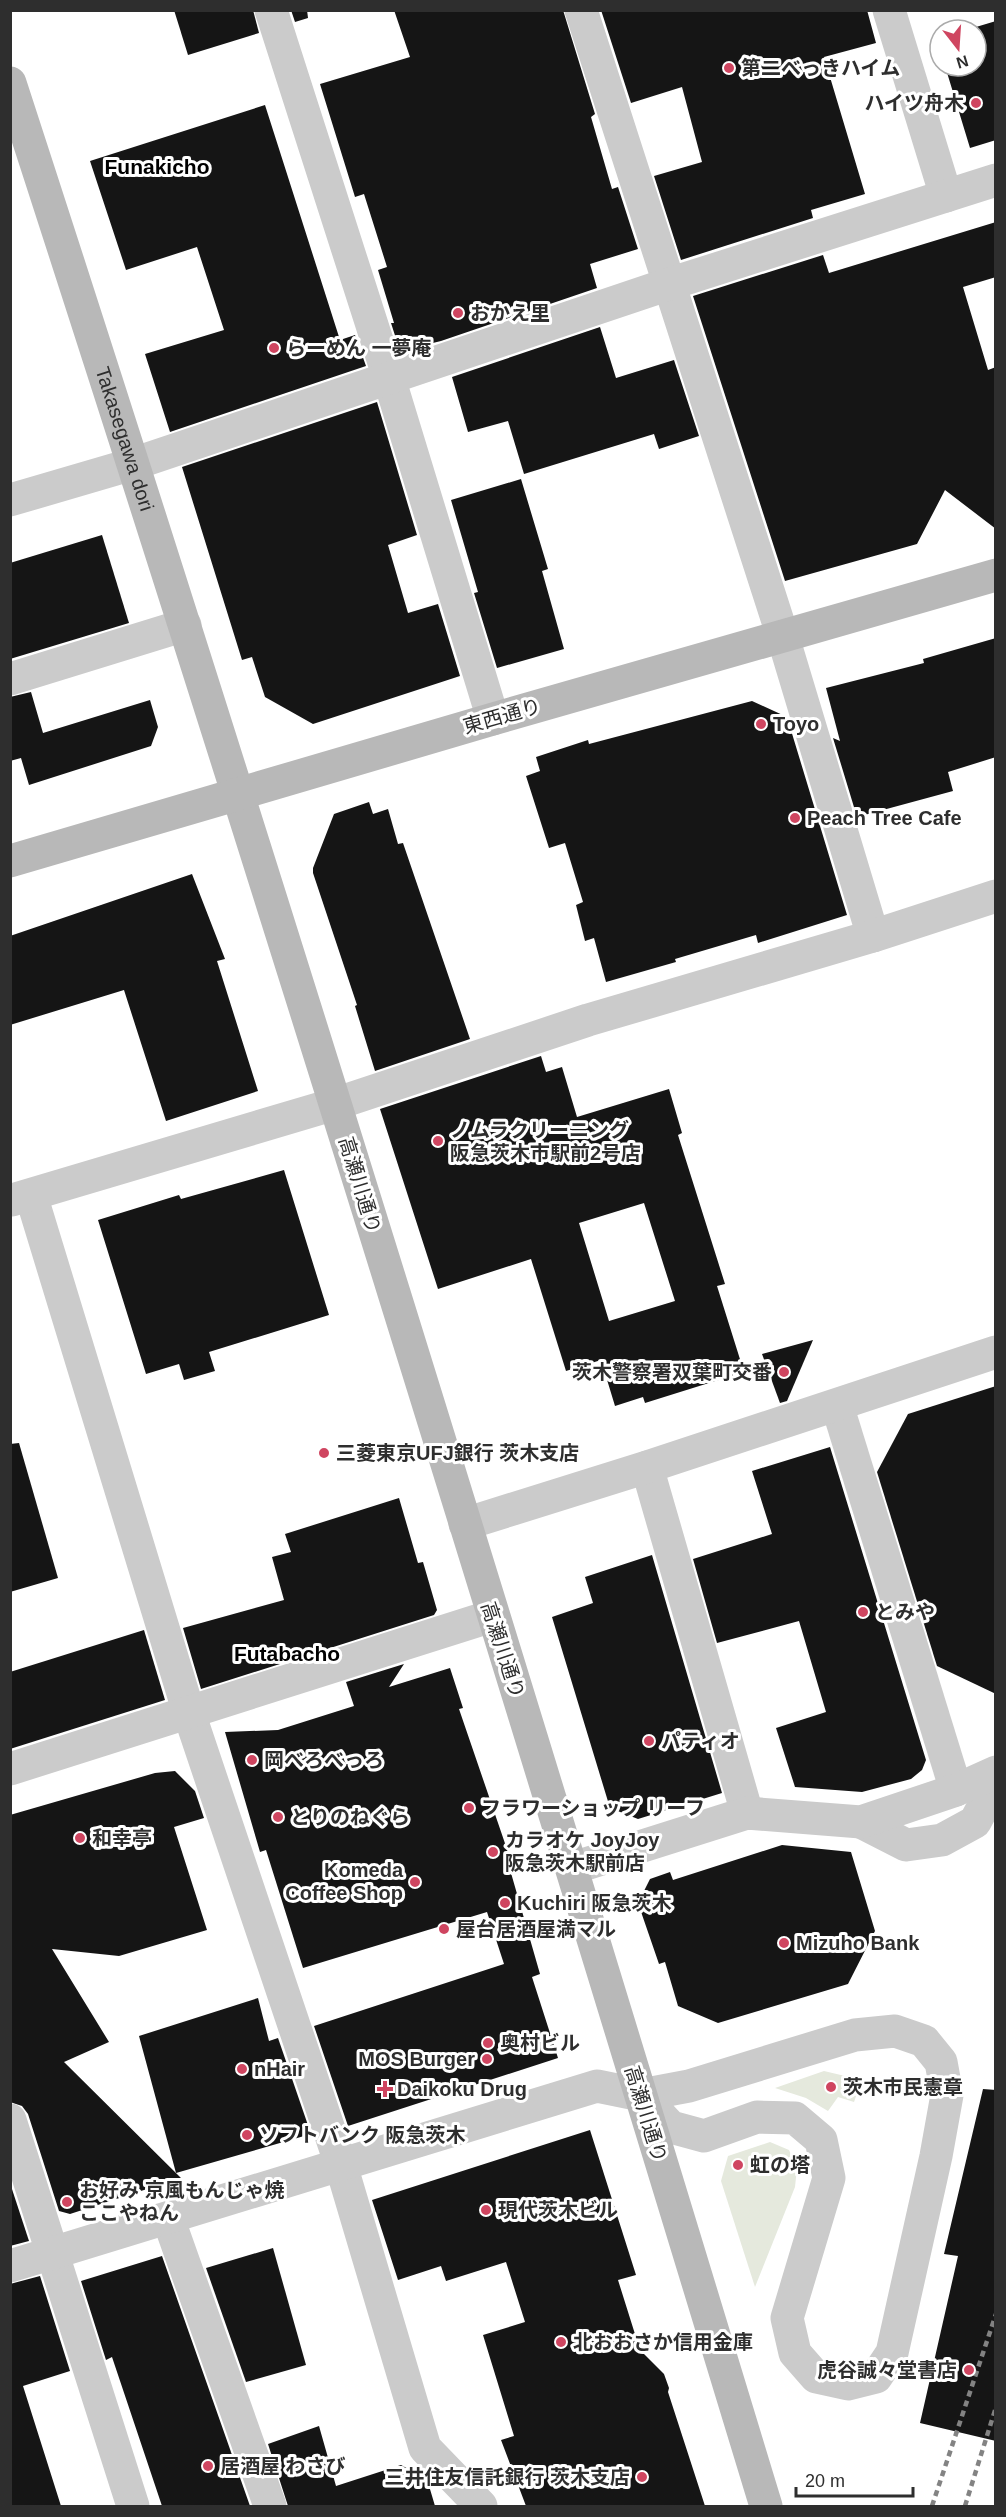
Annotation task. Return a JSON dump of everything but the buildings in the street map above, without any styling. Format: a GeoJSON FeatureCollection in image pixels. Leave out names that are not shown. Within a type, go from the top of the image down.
{"type":"FeatureCollection","features":[{"type":"Feature","properties":{"kind":"street"},"geometry":{"type":"LineString","coordinates":[[271,10],[389,378],[493,719]]}},
{"type":"Feature","properties":{"kind":"street"},"geometry":{"type":"LineString","coordinates":[[582,10],[783,637],[873,936]]}},
{"type":"Feature","properties":{"kind":"street"},"geometry":{"type":"LineString","coordinates":[[889,10],[946,196]]}},
{"type":"Feature","properties":{"kind":"street","name":"Takasegawa dori"},"geometry":{"type":"LineString","coordinates":[[10,83],[17,124],[133,464],[239,794]]}},
{"type":"Feature","properties":{"kind":"street"},"geometry":{"type":"LineString","coordinates":[[10,500],[133,464],[669,284],[996,180]]}},
{"type":"Feature","properties":{"kind":"street","name":"東西通り"},"geometry":{"type":"LineString","coordinates":[[10,861],[493,719],[996,576]]}},
{"type":"Feature","properties":{"kind":"street"},"geometry":{"type":"LineString","coordinates":[[10,679],[185,625]]}},
{"type":"Feature","properties":{"kind":"street","name":"高瀬川通り"},"geometry":{"type":"LineString","coordinates":[[239,794],[492,1616],[573,1868],[766,2506]]}},
{"type":"Feature","properties":{"kind":"street"},"geometry":{"type":"LineString","coordinates":[[482,2506],[425,2448],[341,2165],[189,1713],[21,1198],[335,1104],[588,1020],[873,936],[996,896]]}},
{"type":"Feature","properties":{"kind":"street"},"geometry":{"type":"LineString","coordinates":[[465,1524],[647,1467],[996,1352]]}},
{"type":"Feature","properties":{"kind":"street"},"geometry":{"type":"LineString","coordinates":[[837,1404],[956,1790]]}},
{"type":"Feature","properties":{"kind":"street"},"geometry":{"type":"LineString","coordinates":[[647,1467],[747,1813]]}},
{"type":"Feature","properties":{"kind":"street"},"geometry":{"type":"LineString","coordinates":[[10,1769],[492,1616]]}},
{"type":"Feature","properties":{"kind":"street"},"geometry":{"type":"LineString","coordinates":[[861,1822],[956,1790],[996,1772]]}},
{"type":"Feature","properties":{"kind":"street"},"geometry":{"type":"LineString","coordinates":[[573,1868],[747,1813],[861,1822],[906,1845],[942,1840],[975,1822],[996,1783]]}},
{"type":"Feature","properties":{"kind":"street"},"geometry":{"type":"LineString","coordinates":[[10,2266],[597,2086],[641,2095],[689,2086],[855,2035],[895,2031],[924,2041],[941,2062],[947,2095],[936,2156],[892,2352],[876,2377],[848,2384],[816,2377],[795,2353],[787,2318],[829,2178],[821,2140],[795,2118],[767,2117],[757,2117],[704,2136],[671,2127],[641,2095]]}},
{"type":"Feature","properties":{"kind":"street"},"geometry":{"type":"LineString","coordinates":[[10,2120],[133,2506]]}},
{"type":"Feature","properties":{"kind":"street"},"geometry":{"type":"LineString","coordinates":[[168,2217],[270,2506]]}},
{"type":"Feature","properties":{"kind":"shaded area"},"geometry":{"type":"Polygon","coordinates":[[[824,2071],[845,2076],[860,2085],[854,2102],[838,2097],[828,2111],[806,2098],[775,2088],[824,2071]]]}},
{"type":"Feature","properties":{"kind":"shaded area"},"geometry":{"type":"Polygon","coordinates":[[[770,2142],[789,2150],[797,2168],[795,2187],[755,2287],[721,2181],[728,2156],[770,2142]]]}},
{"type":"Feature","properties":{"kind":"railway"},"geometry":{"type":"LineString","coordinates":[[932,2506],[996,2314]]}},
{"type":"Feature","properties":{"kind":"railway"},"geometry":{"type":"LineString","coordinates":[[965,2506],[996,2407]]}},
{"type":"Feature","properties":{"kind":"place","name":"第二べっきハイム"},"geometry":{"type":"Point","coordinates":[729,68]}},
{"type":"Feature","properties":{"kind":"place","name":"ハイツ舟木"},"geometry":{"type":"Point","coordinates":[976,103]}},
{"type":"Feature","properties":{"kind":"place","name":"おかえ里"},"geometry":{"type":"Point","coordinates":[458,313]}},
{"type":"Feature","properties":{"kind":"place","name":"らーめん 一夢庵"},"geometry":{"type":"Point","coordinates":[274,348]}},
{"type":"Feature","properties":{"kind":"place","name":"Toyo"},"geometry":{"type":"Point","coordinates":[761,724]}},
{"type":"Feature","properties":{"kind":"place","name":"Peach Tree Cafe"},"geometry":{"type":"Point","coordinates":[795,818]}},
{"type":"Feature","properties":{"kind":"place","name":"ノムラクリーニング 阪急茨木市駅前2号店"},"geometry":{"type":"Point","coordinates":[438,1141]}},
{"type":"Feature","properties":{"kind":"place","name":"茨木警察署双葉町交番"},"geometry":{"type":"Point","coordinates":[784,1372]}},
{"type":"Feature","properties":{"kind":"place","name":"三菱東京UFJ銀行 茨木支店"},"geometry":{"type":"Point","coordinates":[324,1453]}},
{"type":"Feature","properties":{"kind":"place","name":"とみや"},"geometry":{"type":"Point","coordinates":[863,1612]}},
{"type":"Feature","properties":{"kind":"place","name":"パティオ"},"geometry":{"type":"Point","coordinates":[649,1741]}},
{"type":"Feature","properties":{"kind":"place","name":"岡べろべっろ"},"geometry":{"type":"Point","coordinates":[252,1760]}},
{"type":"Feature","properties":{"kind":"place","name":"フラワーショップ リーフ"},"geometry":{"type":"Point","coordinates":[469,1808]}},
{"type":"Feature","properties":{"kind":"place","name":"とりのねぐら"},"geometry":{"type":"Point","coordinates":[278,1817]}},
{"type":"Feature","properties":{"kind":"place","name":"和幸亭"},"geometry":{"type":"Point","coordinates":[80,1838]}},
{"type":"Feature","properties":{"kind":"place","name":"カラオケ JoyJoy 阪急茨木駅前店"},"geometry":{"type":"Point","coordinates":[493,1852]}},
{"type":"Feature","properties":{"kind":"place","name":"Komeda Coffee Shop"},"geometry":{"type":"Point","coordinates":[415,1882]}},
{"type":"Feature","properties":{"kind":"place","name":"Kuchiri 阪急茨木"},"geometry":{"type":"Point","coordinates":[505,1903]}},
{"type":"Feature","properties":{"kind":"place","name":"屋台居酒屋満マル"},"geometry":{"type":"Point","coordinates":[444,1929]}},
{"type":"Feature","properties":{"kind":"place","name":"Mizuho Bank"},"geometry":{"type":"Point","coordinates":[784,1943]}},
{"type":"Feature","properties":{"kind":"place","name":"奥村ビル"},"geometry":{"type":"Point","coordinates":[488,2043]}},
{"type":"Feature","properties":{"kind":"place","name":"MOS Burger"},"geometry":{"type":"Point","coordinates":[487,2059]}},
{"type":"Feature","properties":{"kind":"place","name":"nHair"},"geometry":{"type":"Point","coordinates":[242,2069]}},
{"type":"Feature","properties":{"kind":"place","name":"茨木市民憲章"},"geometry":{"type":"Point","coordinates":[831,2087]}},
{"type":"Feature","properties":{"kind":"place","name":"Daikoku Drug"},"geometry":{"type":"Point","coordinates":[385,2089]}},
{"type":"Feature","properties":{"kind":"place","name":"ソフトバンク 阪急茨木"},"geometry":{"type":"Point","coordinates":[247,2135]}},
{"type":"Feature","properties":{"kind":"place","name":"虹の塔"},"geometry":{"type":"Point","coordinates":[738,2165]}},
{"type":"Feature","properties":{"kind":"place","name":"お好み 京風もんじゃ焼 ここやねん"},"geometry":{"type":"Point","coordinates":[67,2202]}},
{"type":"Feature","properties":{"kind":"place","name":"現代茨木ビル"},"geometry":{"type":"Point","coordinates":[486,2210]}},
{"type":"Feature","properties":{"kind":"place","name":"北おおさか信用金庫"},"geometry":{"type":"Point","coordinates":[561,2342]}},
{"type":"Feature","properties":{"kind":"place","name":"虎谷誠々堂書店"},"geometry":{"type":"Point","coordinates":[969,2370]}},
{"type":"Feature","properties":{"kind":"place","name":"居酒屋 わさび"},"geometry":{"type":"Point","coordinates":[208,2466]}},
{"type":"Feature","properties":{"kind":"place","name":"三井住友信託銀行 茨木支店"},"geometry":{"type":"Point","coordinates":[642,2477]}},
{"type":"Feature","properties":{"kind":"district","name":"Funakicho"},"geometry":{"type":"Point","coordinates":[157,166]}},
{"type":"Feature","properties":{"kind":"district","name":"Futabacho"},"geometry":{"type":"Point","coordinates":[287,1653]}}]}
